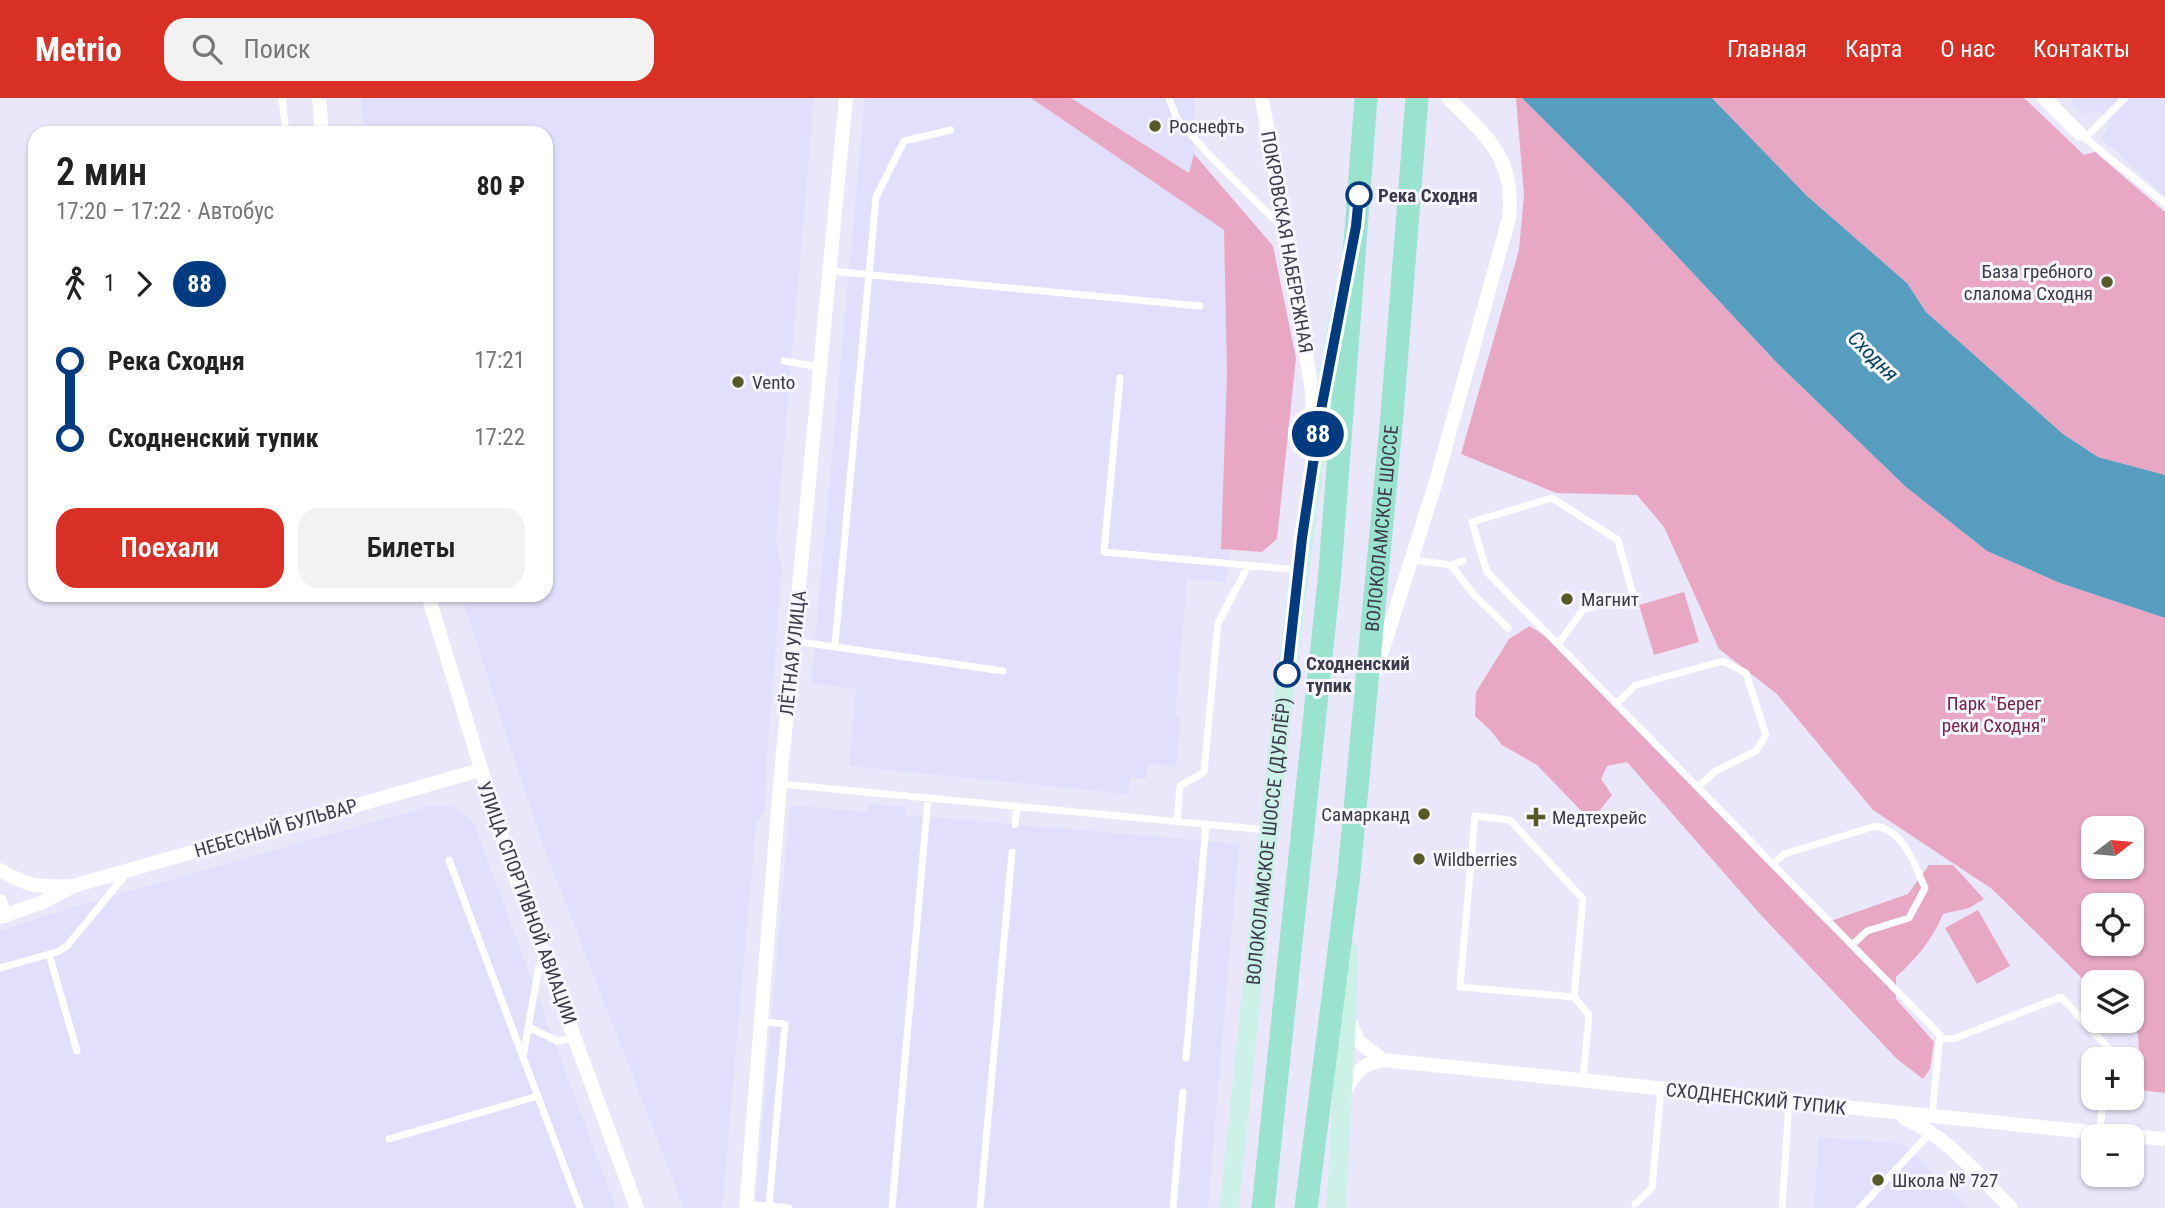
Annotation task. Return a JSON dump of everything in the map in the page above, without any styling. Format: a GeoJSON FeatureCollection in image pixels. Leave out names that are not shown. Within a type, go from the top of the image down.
{"type":"FeatureCollection","features":[{"type":"Feature","properties":{"kind":"main road"},"geometry":{"type":"LineString","coordinates":[[1263,1208],[1330,571],[1366,98]]}},
{"type":"Feature","properties":{"kind":"main road","name":"ВОЛОКОЛАМСКОЕ ШОССЕ"},"geometry":{"type":"LineString","coordinates":[[1306,1208],[1349,873],[1392,415],[1417,101]]}},
{"type":"Feature","properties":{"kind":"street"},"geometry":{"type":"LineString","coordinates":[[319,98],[321,126]]}},
{"type":"Feature","properties":{"kind":"street","name":"ЛЁТНАЯ УЛИЦА"},"geometry":{"type":"LineString","coordinates":[[746,1206],[780,784],[846,98]]}},
{"type":"Feature","properties":{"kind":"street","name":"ПОКРОВСКАЯ НАБЕРЕЖНАЯ"},"geometry":{"type":"LineString","coordinates":[[1262,98],[1312,391],[1313,469]]}},
{"type":"Feature","properties":{"kind":"street"},"geometry":{"type":"LineString","coordinates":[[1364,706],[1435,485],[1509,218],[1511,197],[1508,175],[1494,145],[1448,98]]}},
{"type":"Feature","properties":{"kind":"street"},"geometry":{"type":"LineString","coordinates":[[2044,98],[2083,136]]}},
{"type":"Feature","properties":{"kind":"street","name":"ВОЛОКОЛАМСКОЕ ШОССЕ (ДУБЛЁР)"},"geometry":{"type":"LineString","coordinates":[[1229,1208],[1299,570],[1326,383],[1356,226]]}},
{"type":"Feature","properties":{"kind":"street","name":"УЛИЦА СПОРТИВНОЙ АВИАЦИИ"},"geometry":{"type":"LineString","coordinates":[[430,602],[508,857],[637,1208]]}},
{"type":"Feature","properties":{"kind":"street","name":"НЕБЕСНЫЙ БУЛЬВАР"},"geometry":{"type":"LineString","coordinates":[[2,917],[41,903],[73,886],[480,770]]}},
{"type":"Feature","properties":{"kind":"street","name":"НЕБЕСНЫЙ БУЛЬВАР"},"geometry":{"type":"LineString","coordinates":[[0,870],[37,887],[73,886]]}},
{"type":"Feature","properties":{"kind":"street"},"geometry":{"type":"LineString","coordinates":[[1336,1208],[1347,1012],[1349,873]]}},
{"type":"Feature","properties":{"kind":"street"},"geometry":{"type":"LineString","coordinates":[[0,901],[2,917]]}},
{"type":"Feature","properties":{"kind":"street"},"geometry":{"type":"LineString","coordinates":[[1347,1012],[1359,1041],[1383,1060]]}},
{"type":"Feature","properties":{"kind":"street"},"geometry":{"type":"LineString","coordinates":[[1342,1105],[1351,1080],[1357,1072],[1373,1062],[1383,1060]]}},
{"type":"Feature","properties":{"kind":"street","name":"СХОДНЕНСКИЙ ТУПИК"},"geometry":{"type":"LineString","coordinates":[[1383,1060],[2081,1131]]}},
{"type":"Feature","properties":{"kind":"street"},"geometry":{"type":"LineString","coordinates":[[1894,1114],[1931,1132],[2011,1208]]}},
{"type":"Feature","properties":{"kind":"street","name":"СХОДНЕНСКИЙ ТУПИК"},"geometry":{"type":"LineString","coordinates":[[2144,1137],[2165,1139]]}},
{"type":"Feature","properties":{"kind":"lane"},"geometry":{"type":"LineString","coordinates":[[282,98],[285,126]]}},
{"type":"Feature","properties":{"kind":"lane"},"geometry":{"type":"LineString","coordinates":[[1169,98],[1177,119],[1285,231]]}},
{"type":"Feature","properties":{"kind":"lane"},"geometry":{"type":"LineString","coordinates":[[2125,98],[2083,136],[2165,203]]}},
{"type":"Feature","properties":{"kind":"lane"},"geometry":{"type":"LineString","coordinates":[[835,645],[876,197],[904,141],[951,130]]}},
{"type":"Feature","properties":{"kind":"lane"},"geometry":{"type":"LineString","coordinates":[[830,271],[1200,306]]}},
{"type":"Feature","properties":{"kind":"lane"},"geometry":{"type":"LineString","coordinates":[[784,362],[821,367]]}},
{"type":"Feature","properties":{"kind":"lane"},"geometry":{"type":"LineString","coordinates":[[1119,378],[1104,552],[1299,570]]}},
{"type":"Feature","properties":{"kind":"lane"},"geometry":{"type":"LineString","coordinates":[[1558,644],[1583,610],[1633,595],[1618,540],[1552,498],[1472,522],[1487,572],[1940,1035],[1932,1116]]}},
{"type":"Feature","properties":{"kind":"lane"},"geometry":{"type":"LineString","coordinates":[[1411,560],[1451,565],[1463,561]]}},
{"type":"Feature","properties":{"kind":"lane"},"geometry":{"type":"LineString","coordinates":[[1451,565],[1474,595],[1508,628]]}},
{"type":"Feature","properties":{"kind":"lane"},"geometry":{"type":"LineString","coordinates":[[1177,821],[1181,786],[1204,772],[1218,623],[1248,566]]}},
{"type":"Feature","properties":{"kind":"lane"},"geometry":{"type":"LineString","coordinates":[[793,641],[1003,671]]}},
{"type":"Feature","properties":{"kind":"lane"},"geometry":{"type":"LineString","coordinates":[[1616,704],[1636,685],[1723,661],[1746,673],[1766,735],[1756,751],[1714,772],[1698,787]]}},
{"type":"Feature","properties":{"kind":"lane"},"geometry":{"type":"LineString","coordinates":[[780,784],[1270,830]]}},
{"type":"Feature","properties":{"kind":"lane"},"geometry":{"type":"LineString","coordinates":[[892,1208],[928,798]]}},
{"type":"Feature","properties":{"kind":"lane"},"geometry":{"type":"LineString","coordinates":[[1015,825],[1017,806]]}},
{"type":"Feature","properties":{"kind":"lane"},"geometry":{"type":"LineString","coordinates":[[1574,997],[1460,987],[1475,816],[1510,820],[1583,899],[1574,997],[1589,1015],[1583,1081]]}},
{"type":"Feature","properties":{"kind":"lane"},"geometry":{"type":"LineString","coordinates":[[1186,1058],[1206,824]]}},
{"type":"Feature","properties":{"kind":"lane"},"geometry":{"type":"LineString","coordinates":[[1773,864],[1784,854],[1876,826],[1887,828],[1908,847],[1925,888],[1909,918],[1867,930],[1852,946]]}},
{"type":"Feature","properties":{"kind":"lane"},"geometry":{"type":"LineString","coordinates":[[980,1208],[1012,852]]}},
{"type":"Feature","properties":{"kind":"lane"},"geometry":{"type":"LineString","coordinates":[[449,860],[580,1208]]}},
{"type":"Feature","properties":{"kind":"lane"},"geometry":{"type":"LineString","coordinates":[[0,968],[63,949],[72,942],[129,870]]}},
{"type":"Feature","properties":{"kind":"lane"},"geometry":{"type":"LineString","coordinates":[[523,1057],[542,948]]}},
{"type":"Feature","properties":{"kind":"lane"},"geometry":{"type":"LineString","coordinates":[[49,954],[77,1051]]}},
{"type":"Feature","properties":{"kind":"lane"},"geometry":{"type":"LineString","coordinates":[[1940,1038],[1953,1039],[2061,997],[2107,1047]]}},
{"type":"Feature","properties":{"kind":"lane"},"geometry":{"type":"LineString","coordinates":[[761,1022],[785,1024],[769,1206]]}},
{"type":"Feature","properties":{"kind":"lane"},"geometry":{"type":"LineString","coordinates":[[529,1027],[557,1041],[575,1038]]}},
{"type":"Feature","properties":{"kind":"lane"},"geometry":{"type":"LineString","coordinates":[[1635,1205],[1652,1188],[1661,1089]]}},
{"type":"Feature","properties":{"kind":"lane"},"geometry":{"type":"LineString","coordinates":[[1173,1208],[1183,1093]]}},
{"type":"Feature","properties":{"kind":"lane"},"geometry":{"type":"LineString","coordinates":[[389,1139],[538,1096]]}},
{"type":"Feature","properties":{"kind":"lane"},"geometry":{"type":"LineString","coordinates":[[1782,1208],[1789,1103]]}},
{"type":"Feature","properties":{"kind":"lane"},"geometry":{"type":"LineString","coordinates":[[1860,1208],[1931,1132]]}},
{"type":"Feature","properties":{"kind":"lane"},"geometry":{"type":"LineString","coordinates":[[746,1206],[789,1208]]}},
{"type":"Feature","properties":{"kind":"shaded area"},"geometry":{"type":"Polygon","coordinates":[[[361,98],[814,98],[776,540],[782,570],[766,765],[765,811],[756,824],[722,1208],[684,1208],[541,840],[463,602],[553,602],[553,126],[363,126],[361,98]]]}},
{"type":"Feature","properties":{"kind":"shaded area"},"geometry":{"type":"Polygon","coordinates":[[[865,98],[1031,98],[1224,230],[1227,373],[1222,549],[1230,550],[1226,582],[1187,579],[1175,716],[1181,717],[1176,767],[1148,764],[1146,779],[1130,777],[1128,794],[849,766],[856,689],[811,684],[865,98]]]}},
{"type":"Feature","properties":{"kind":"shaded area","name":"Роснефть"},"geometry":{"type":"Polygon","coordinates":[[[1071,98],[1195,98],[1194,154],[1190,173],[1071,98]]]}},
{"type":"Feature","properties":{"kind":"shaded area"},"geometry":{"type":"Polygon","coordinates":[[[2072,98],[2165,98],[2165,196],[2102,139],[2110,123],[2098,111],[2086,114],[2079,111],[2074,107],[2072,98]]]}},
{"type":"Feature","properties":{"kind":"shaded area"},"geometry":{"type":"Polygon","coordinates":[[[868,804],[906,807],[906,815],[1239,844],[1208,1208],[755,1208],[790,805],[867,812],[868,804]]]}},
{"type":"Feature","properties":{"kind":"shaded area"},"geometry":{"type":"Polygon","coordinates":[[[430,806],[450,806],[461,811],[474,824],[616,1208],[0,1208],[0,931],[78,906],[430,806]]]}},
{"type":"Feature","properties":{"kind":"shaded area","name":"Школа № 727"},"geometry":{"type":"Polygon","coordinates":[[[1819,1137],[1904,1144],[1968,1208],[1814,1208],[1819,1137]]]}},
{"type":"Feature","properties":{"kind":"green space"},"geometry":{"type":"Polygon","coordinates":[[[1031,98],[1071,98],[1189,173],[1194,154],[1273,246],[1296,358],[1277,539],[1262,552],[1221,549],[1227,373],[1224,230],[1031,98]]]}},
{"type":"Feature","properties":{"kind":"green space","name":"Парк \"Берег реки Сходня\""},"geometry":{"type":"Polygon","coordinates":[[[1516,98],[1522,98],[1631,207],[1778,364],[1906,487],[1987,551],[2060,583],[2165,618],[2165,1093],[2144,1090],[2144,1047],[2139,1047],[2137,1033],[2144,1033],[2144,970],[2081,970],[2081,977],[1992,889],[1873,810],[1777,694],[1719,649],[1664,527],[1637,495],[1556,493],[1461,454],[1519,250],[1524,195],[1516,98]]]}},
{"type":"Feature","properties":{"kind":"green space"},"geometry":{"type":"Polygon","coordinates":[[[1712,98],[2024,98],[2084,155],[2095,152],[2165,212],[2165,475],[2098,457],[2063,434],[1926,312],[1907,283],[1807,196],[1712,98]]]}},
{"type":"Feature","properties":{"kind":"green space"},"geometry":{"type":"Polygon","coordinates":[[[1684,592],[1699,642],[1654,655],[1639,605],[1684,592]]]}},
{"type":"Feature","properties":{"kind":"green space"},"geometry":{"type":"Polygon","coordinates":[[[1530,626],[1549,639],[1825,923],[1908,894],[1929,865],[1953,865],[1984,899],[1969,908],[1943,914],[1923,948],[1896,977],[1896,999],[1934,1042],[1930,1069],[1923,1079],[1897,1059],[1760,914],[1627,762],[1607,766],[1601,779],[1612,795],[1591,821],[1537,765],[1502,745],[1475,716],[1476,692],[1509,639],[1530,626]]]}},
{"type":"Feature","properties":{"kind":"green space"},"geometry":{"type":"Polygon","coordinates":[[[1978,910],[2010,966],[1977,984],[1945,928],[1978,910]]]}},
{"type":"Feature","properties":{"kind":"water","name":"Сходня"},"geometry":{"type":"Polygon","coordinates":[[[1522,98],[1712,98],[1807,196],[1907,283],[1926,312],[2063,434],[2098,457],[2165,475],[2165,618],[2060,583],[1987,551],[1906,487],[1778,364],[1631,207],[1522,98]]]}},
{"type":"Feature","properties":{"kind":"bus line","name":"88"},"geometry":{"type":"LineString","coordinates":[[1287,674],[1302,538],[1321,410],[1356,226],[1359,195]]}},
{"type":"Feature","properties":{"kind":"place","name":"Роснефть"},"geometry":{"type":"Point","coordinates":[1155,126]}},
{"type":"Feature","properties":{"kind":"place","name":"Река Сходня"},"geometry":{"type":"Point","coordinates":[1359,195]}},
{"type":"Feature","properties":{"kind":"place","name":"База гребного слалома Сходня"},"geometry":{"type":"Point","coordinates":[2107,282]}},
{"type":"Feature","properties":{"kind":"place","name":"Vento"},"geometry":{"type":"Point","coordinates":[738,382]}},
{"type":"Feature","properties":{"kind":"place","name":"Магнит"},"geometry":{"type":"Point","coordinates":[1567,599]}},
{"type":"Feature","properties":{"kind":"place","name":"Сходненский тупик"},"geometry":{"type":"Point","coordinates":[1287,674]}},
{"type":"Feature","properties":{"kind":"place","name":"Самарканд"},"geometry":{"type":"Point","coordinates":[1424,814]}},
{"type":"Feature","properties":{"kind":"place","name":"Медтехрейс"},"geometry":{"type":"Point","coordinates":[1536,817]}},
{"type":"Feature","properties":{"kind":"place","name":"Wildberries"},"geometry":{"type":"Point","coordinates":[1419,859]}},
{"type":"Feature","properties":{"kind":"place","name":"Школа № 727"},"geometry":{"type":"Point","coordinates":[1878,1180]}}]}
